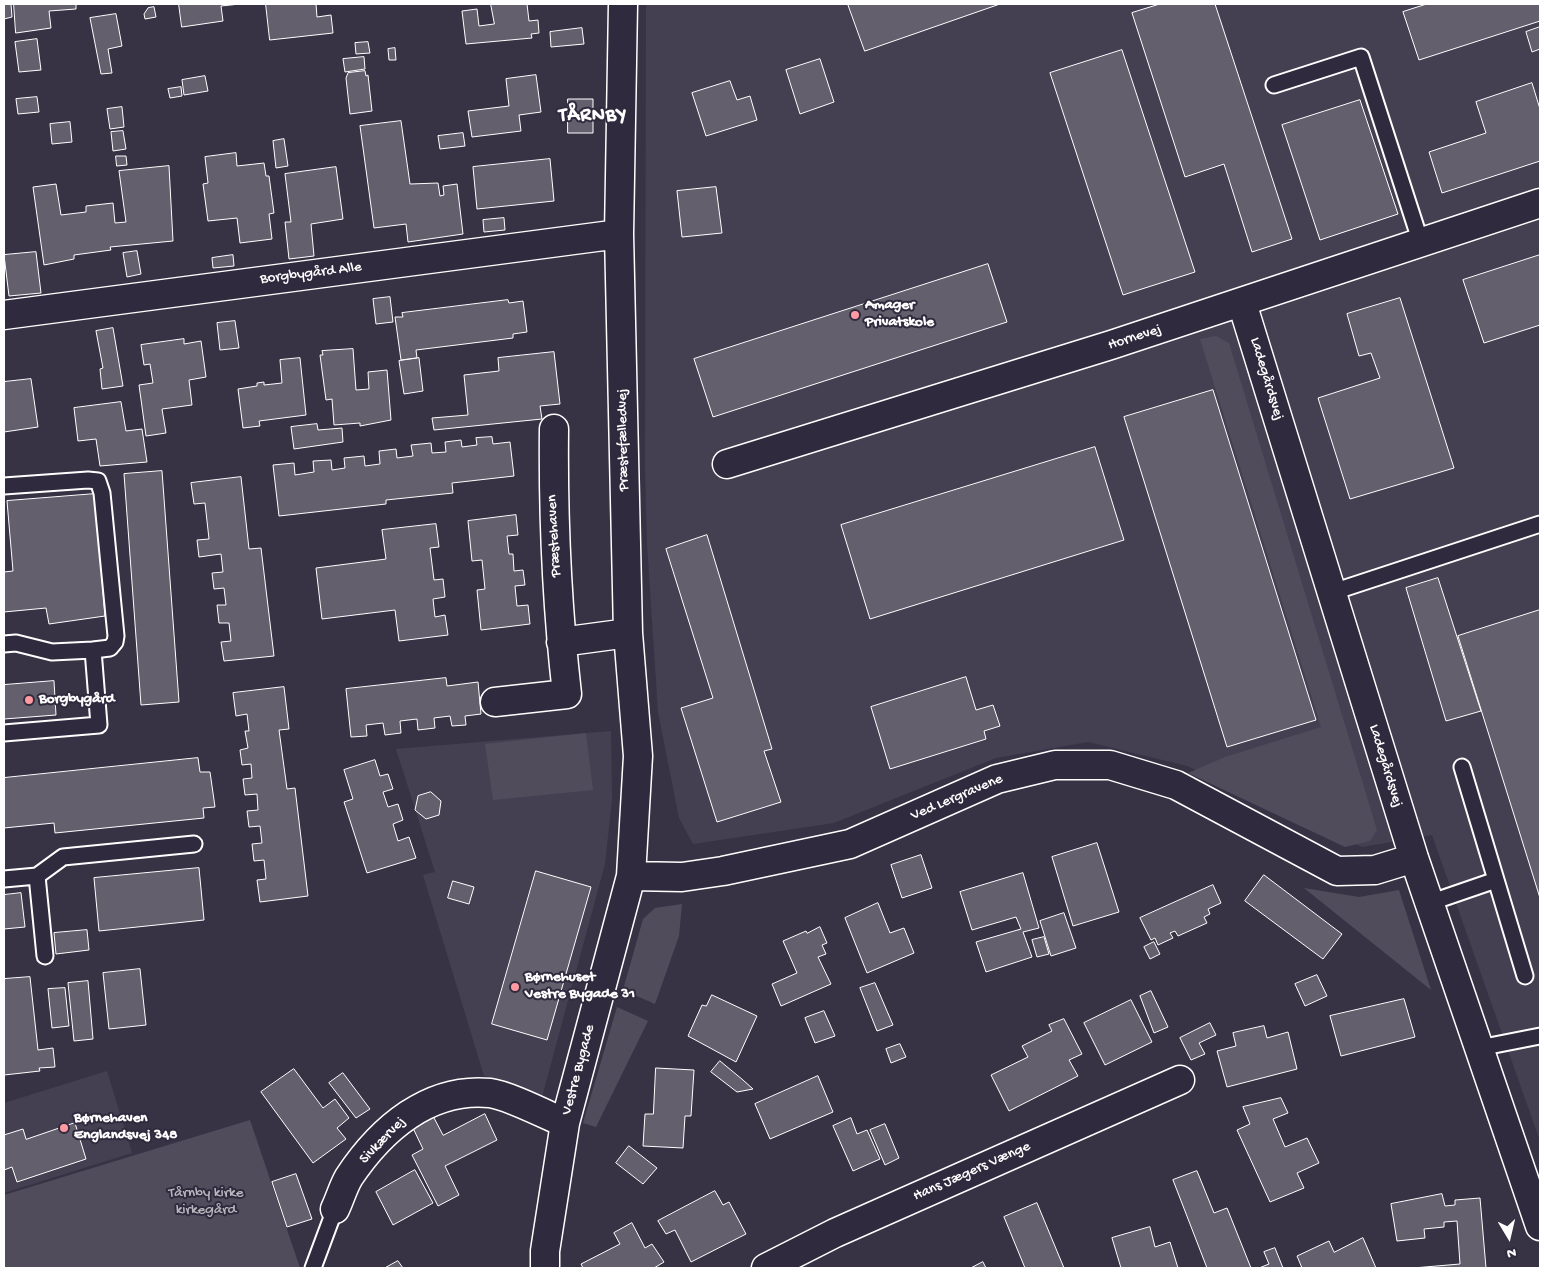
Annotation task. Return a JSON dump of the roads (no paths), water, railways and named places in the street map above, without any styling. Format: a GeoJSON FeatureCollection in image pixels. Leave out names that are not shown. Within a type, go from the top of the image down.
{"type":"FeatureCollection","features":[{"type":"Feature","properties":{"kind":"street","name":"Præstefælledvej"},"geometry":{"type":"LineString","coordinates":[[623,4],[619,234],[628,633],[638,756],[631,876]]}},
{"type":"Feature","properties":{"kind":"street","name":"Hornevej"},"geometry":{"type":"LineString","coordinates":[[727,464],[1242,303],[1540,203]]}},
{"type":"Feature","properties":{"kind":"street","name":"Borgbygård Alle"},"geometry":{"type":"LineString","coordinates":[[4,315],[619,234]]}},
{"type":"Feature","properties":{"kind":"street","name":"Ladegårdsvej"},"geometry":{"type":"LineString","coordinates":[[1242,303],[1330,593],[1414,858],[1540,1226]]}},
{"type":"Feature","properties":{"kind":"street","name":"Præstehaven"},"geometry":{"type":"LineString","coordinates":[[495,702],[567,694],[561,642],[553,511],[554,429]]}},
{"type":"Feature","properties":{"kind":"street"},"geometry":{"type":"LineString","coordinates":[[561,642],[628,633]]}},
{"type":"Feature","properties":{"kind":"street","name":"Ved Lergravene"},"geometry":{"type":"LineString","coordinates":[[631,876],[682,877],[850,844],[997,779],[1054,765],[1110,765],[1176,785],[1337,871],[1375,870],[1414,858]]}},
{"type":"Feature","properties":{"kind":"street","name":"Vestre Bygade"},"geometry":{"type":"LineString","coordinates":[[545,1268],[545,1251],[565,1122],[631,876]]}},
{"type":"Feature","properties":{"kind":"street","name":"Hans Jægers Vænge"},"geometry":{"type":"LineString","coordinates":[[766,1268],[835,1233],[1180,1080]]}},
{"type":"Feature","properties":{"kind":"street","name":"Sivkærvej"},"geometry":{"type":"LineString","coordinates":[[335,1209],[349,1178],[378,1141],[405,1117],[433,1100],[462,1092],[492,1093],[565,1122]]}},
{"type":"Feature","properties":{"kind":"lane"},"geometry":{"type":"LineString","coordinates":[[1274,85],[1361,57],[1421,243]]}},
{"type":"Feature","properties":{"kind":"lane"},"geometry":{"type":"LineString","coordinates":[[4,486],[88,480],[98,482],[101,486],[116,636],[115,642],[110,648],[93,650],[52,652],[16,643],[4,644]]}},
{"type":"Feature","properties":{"kind":"lane"},"geometry":{"type":"LineString","coordinates":[[1330,593],[1540,524]]}},
{"type":"Feature","properties":{"kind":"lane"},"geometry":{"type":"LineString","coordinates":[[4,734],[99,725],[93,650]]}},
{"type":"Feature","properties":{"kind":"lane"},"geometry":{"type":"LineString","coordinates":[[1462,767],[1525,976]]}},
{"type":"Feature","properties":{"kind":"lane"},"geometry":{"type":"LineString","coordinates":[[4,879],[37,876],[63,858],[194,844]]}},
{"type":"Feature","properties":{"kind":"lane"},"geometry":{"type":"LineString","coordinates":[[37,876],[45,956]]}},
{"type":"Feature","properties":{"kind":"lane"},"geometry":{"type":"LineString","coordinates":[[1429,903],[1496,880]]}},
{"type":"Feature","properties":{"kind":"lane"},"geometry":{"type":"LineString","coordinates":[[1479,1048],[1540,1036]]}},
{"type":"Feature","properties":{"kind":"lane"},"geometry":{"type":"LineString","coordinates":[[313,1268],[335,1209]]}},
{"type":"Feature","properties":{"kind":"place","name":"Amager Privatskole"},"geometry":{"type":"Point","coordinates":[855,315]}},
{"type":"Feature","properties":{"kind":"place","name":"Borgbygård"},"geometry":{"type":"Point","coordinates":[29,700]}},
{"type":"Feature","properties":{"kind":"place","name":"Børnehuset Vestre Bygade 31"},"geometry":{"type":"Point","coordinates":[515,987]}},
{"type":"Feature","properties":{"kind":"place","name":"Børnehaven Englandsvej 348"},"geometry":{"type":"Point","coordinates":[64,1128]}},
{"type":"Feature","properties":{"kind":"district","name":"TÅRNBY"},"geometry":{"type":"Point","coordinates":[593,117]}},
{"type":"Feature","properties":{"kind":"park label","name":"Tårnby kirke kirkegård"},"geometry":{"type":"Point","coordinates":[206,1202]}}]}
